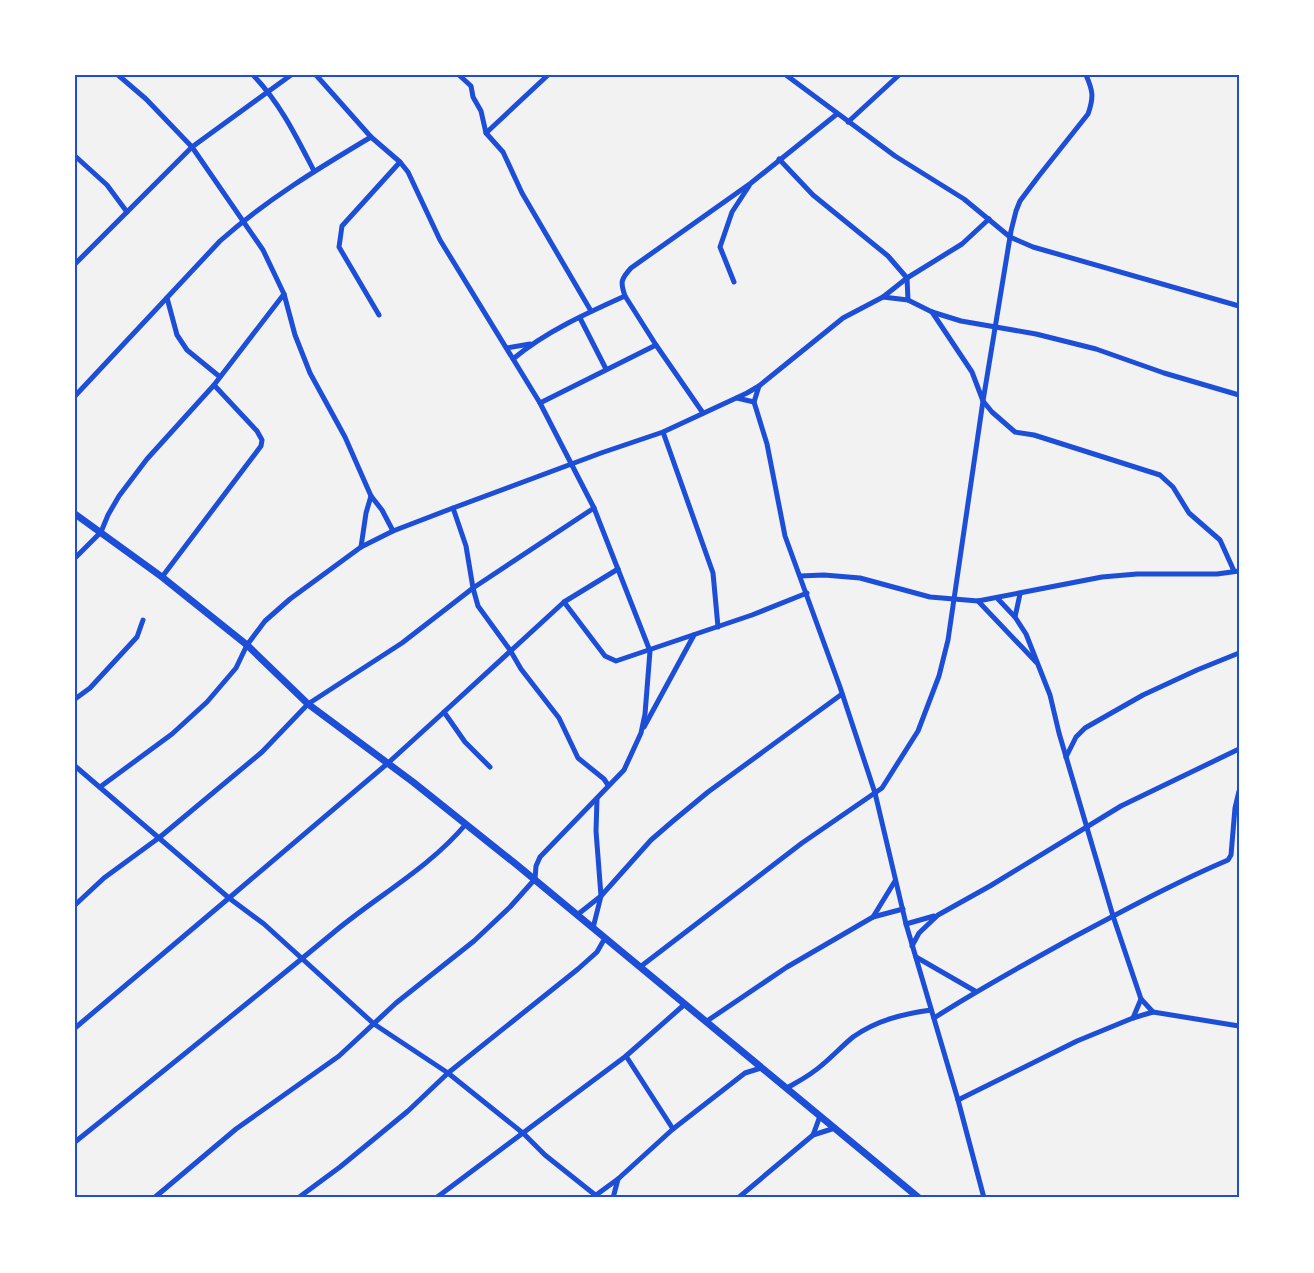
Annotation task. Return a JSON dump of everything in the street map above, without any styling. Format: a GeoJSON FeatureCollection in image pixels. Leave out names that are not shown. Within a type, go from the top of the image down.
{"type":"FeatureCollection","features":[{"type":"Feature","properties":{"kind":"street"},"geometry":{"type":"LineString","coordinates":[[118,75],[125,77],[192,147],[263,250],[284,294],[300,351],[345,437],[371,496],[382,510],[393,531]]}},
{"type":"Feature","properties":{"kind":"street"},"geometry":{"type":"LineString","coordinates":[[253,75],[269,93],[292,128],[314,171]]}},
{"type":"Feature","properties":{"kind":"street"},"geometry":{"type":"LineString","coordinates":[[75,264],[192,147],[291,75]]}},
{"type":"Feature","properties":{"kind":"street"},"geometry":{"type":"LineString","coordinates":[[316,75],[371,137],[408,172],[440,240],[540,403],[594,508],[650,651],[648,697],[641,733]]}},
{"type":"Feature","properties":{"kind":"street"},"geometry":{"type":"LineString","coordinates":[[459,75],[471,86],[473,97],[481,111],[486,133],[503,152],[522,193],[591,311]]}},
{"type":"Feature","properties":{"kind":"street"},"geometry":{"type":"LineString","coordinates":[[486,133],[548,75]]}},
{"type":"Feature","properties":{"kind":"street"},"geometry":{"type":"LineString","coordinates":[[786,75],[896,156],[964,199],[1010,237],[1033,247],[1239,306]]}},
{"type":"Feature","properties":{"kind":"street"},"geometry":{"type":"LineString","coordinates":[[849,122],[899,75]]}},
{"type":"Feature","properties":{"kind":"street"},"geometry":{"type":"LineString","coordinates":[[640,967],[786,855],[875,793],[888,780],[918,731],[939,676],[950,632],[983,401],[1010,237],[1020,201],[1088,114],[1093,100],[1092,88],[1086,75]]}},
{"type":"Feature","properties":{"kind":"street"},"geometry":{"type":"LineString","coordinates":[[703,413],[625,296],[621,284],[622,278],[631,268],[751,183],[837,114]]}},
{"type":"Feature","properties":{"kind":"street"},"geometry":{"type":"LineString","coordinates":[[75,396],[220,241],[243,220],[314,171],[371,137]]}},
{"type":"Feature","properties":{"kind":"street"},"geometry":{"type":"LineString","coordinates":[[75,156],[107,185],[127,212]]}},
{"type":"Feature","properties":{"kind":"street"},"geometry":{"type":"LineString","coordinates":[[779,159],[813,195],[888,256],[908,278],[908,300]]}},
{"type":"Feature","properties":{"kind":"street"},"geometry":{"type":"LineString","coordinates":[[379,315],[339,247],[342,225],[400,162]]}},
{"type":"Feature","properties":{"kind":"street"},"geometry":{"type":"LineString","coordinates":[[734,282],[720,247],[732,212],[751,183]]}},
{"type":"Feature","properties":{"kind":"street"},"geometry":{"type":"LineString","coordinates":[[100,787],[172,735],[207,702],[236,668],[248,645],[265,621],[290,598],[361,547],[393,531],[453,508],[663,432],[737,398],[759,386],[843,318],[882,297],[962,244],[989,219]]}},
{"type":"Feature","properties":{"kind":"street"},"geometry":{"type":"LineString","coordinates":[[75,558],[101,532],[119,496],[147,459],[214,385],[284,294]]}},
{"type":"Feature","properties":{"kind":"street"},"geometry":{"type":"LineString","coordinates":[[513,359],[530,344],[591,311],[625,296]]}},
{"type":"Feature","properties":{"kind":"street"},"geometry":{"type":"LineString","coordinates":[[882,297],[908,300],[932,312],[995,328],[1036,334],[1096,349],[1164,374],[1239,395]]}},
{"type":"Feature","properties":{"kind":"street"},"geometry":{"type":"LineString","coordinates":[[167,298],[177,335],[187,350],[220,377]]}},
{"type":"Feature","properties":{"kind":"street"},"geometry":{"type":"LineString","coordinates":[[800,576],[860,578],[930,597],[978,601],[998,599],[1036,589],[1102,577],[1137,574],[1217,574],[1237,571],[1220,540],[1189,513],[1173,488],[1160,475],[1034,435],[1015,432],[1006,426],[983,401],[972,372],[932,312]]}},
{"type":"Feature","properties":{"kind":"street"},"geometry":{"type":"LineString","coordinates":[[580,318],[606,369]]}},
{"type":"Feature","properties":{"kind":"street"},"geometry":{"type":"LineString","coordinates":[[507,348],[530,344]]}},
{"type":"Feature","properties":{"kind":"street"},"geometry":{"type":"LineString","coordinates":[[540,403],[656,345]]}},
{"type":"Feature","properties":{"kind":"street"},"geometry":{"type":"LineString","coordinates":[[162,577],[261,446],[262,440],[257,431],[214,385]]}},
{"type":"Feature","properties":{"kind":"street"},"geometry":{"type":"LineString","coordinates":[[759,386],[754,402],[767,444],[785,536],[807,593],[875,793],[906,924],[958,1100],[984,1198]]}},
{"type":"Feature","properties":{"kind":"street"},"geometry":{"type":"LineString","coordinates":[[737,398],[754,402]]}},
{"type":"Feature","properties":{"kind":"street"},"geometry":{"type":"LineString","coordinates":[[663,432],[713,573],[718,627]]}},
{"type":"Feature","properties":{"kind":"street"},"geometry":{"type":"LineString","coordinates":[[361,547],[371,496]]}},
{"type":"Feature","properties":{"kind":"street"},"geometry":{"type":"LineString","coordinates":[[453,508],[466,546],[478,606],[521,669],[559,718],[578,758],[608,785]]}},
{"type":"Feature","properties":{"kind":"street"},"geometry":{"type":"LineString","coordinates":[[75,904],[104,878],[160,837],[262,752],[308,704],[402,643],[473,588],[594,508]]}},
{"type":"Feature","properties":{"kind":"street"},"geometry":{"type":"LineString","coordinates":[[75,514],[162,577],[248,645],[308,704],[388,763],[535,879],[835,1128],[910,1196],[919,1198]]}},
{"type":"Feature","properties":{"kind":"street"},"geometry":{"type":"LineString","coordinates":[[75,1028],[388,763],[564,602],[618,569]]}},
{"type":"Feature","properties":{"kind":"street"},"geometry":{"type":"LineString","coordinates":[[564,602],[605,656],[616,661],[752,615],[807,593]]}},
{"type":"Feature","properties":{"kind":"street"},"geometry":{"type":"LineString","coordinates":[[1015,616],[1020,594]]}},
{"type":"Feature","properties":{"kind":"street"},"geometry":{"type":"LineString","coordinates":[[998,599],[1015,616],[1026,634],[1039,665],[1050,695],[1113,916],[1140,999],[1153,1012]]}},
{"type":"Feature","properties":{"kind":"street"},"geometry":{"type":"LineString","coordinates":[[978,601],[1039,665]]}},
{"type":"Feature","properties":{"kind":"street"},"geometry":{"type":"LineString","coordinates":[[75,699],[90,688],[137,638],[143,620]]}},
{"type":"Feature","properties":{"kind":"street"},"geometry":{"type":"LineString","coordinates":[[154,1198],[236,1129],[339,1056],[510,907],[535,879],[536,866],[540,857],[624,770],[641,733],[694,635]]}},
{"type":"Feature","properties":{"kind":"street"},"geometry":{"type":"LineString","coordinates":[[1066,757],[1076,737],[1092,724],[1143,695],[1239,653]]}},
{"type":"Feature","properties":{"kind":"street"},"geometry":{"type":"LineString","coordinates":[[577,915],[601,896],[651,840],[673,821],[708,792],[842,694]]}},
{"type":"Feature","properties":{"kind":"street"},"geometry":{"type":"LineString","coordinates":[[444,712],[465,742],[490,766]]}},
{"type":"Feature","properties":{"kind":"street"},"geometry":{"type":"LineString","coordinates":[[906,924],[938,915],[1150,791],[1239,749]]}},
{"type":"Feature","properties":{"kind":"street"},"geometry":{"type":"LineString","coordinates":[[75,766],[229,898],[264,924],[374,1024],[448,1073],[524,1134],[595,1197],[673,1129],[745,1072],[752,1060]]}},
{"type":"Feature","properties":{"kind":"street"},"geometry":{"type":"LineString","coordinates":[[934,1018],[975,991],[1113,916],[1190,876],[1228,860],[1231,855],[1235,808],[1239,791]]}},
{"type":"Feature","properties":{"kind":"street"},"geometry":{"type":"LineString","coordinates":[[593,928],[601,896],[596,831],[597,799]]}},
{"type":"Feature","properties":{"kind":"street"},"geometry":{"type":"LineString","coordinates":[[75,1142],[302,957],[417,870],[451,841],[465,824]]}},
{"type":"Feature","properties":{"kind":"street"},"geometry":{"type":"LineString","coordinates":[[873,917],[895,881]]}},
{"type":"Feature","properties":{"kind":"street"},"geometry":{"type":"LineString","coordinates":[[707,1021],[787,967],[873,917],[903,909]]}},
{"type":"Feature","properties":{"kind":"street"},"geometry":{"type":"LineString","coordinates":[[912,946],[919,933],[938,915]]}},
{"type":"Feature","properties":{"kind":"street"},"geometry":{"type":"LineString","coordinates":[[298,1198],[399,1118],[448,1073],[578,969],[597,952],[605,938]]}},
{"type":"Feature","properties":{"kind":"street"},"geometry":{"type":"LineString","coordinates":[[916,957],[975,991]]}},
{"type":"Feature","properties":{"kind":"street"},"geometry":{"type":"LineString","coordinates":[[1133,1018],[1140,999]]}},
{"type":"Feature","properties":{"kind":"street"},"geometry":{"type":"LineString","coordinates":[[436,1198],[627,1056],[685,1004]]}},
{"type":"Feature","properties":{"kind":"street"},"geometry":{"type":"LineString","coordinates":[[787,1089],[815,1070],[844,1044],[866,1029],[884,1020],[908,1013],[932,1010]]}},
{"type":"Feature","properties":{"kind":"street"},"geometry":{"type":"LineString","coordinates":[[958,1100],[1077,1041],[1153,1012],[1239,1026]]}},
{"type":"Feature","properties":{"kind":"street"},"geometry":{"type":"LineString","coordinates":[[627,1056],[673,1129]]}},
{"type":"Feature","properties":{"kind":"street"},"geometry":{"type":"LineString","coordinates":[[745,1072],[761,1068]]}},
{"type":"Feature","properties":{"kind":"street"},"geometry":{"type":"LineString","coordinates":[[813,1135],[820,1116]]}},
{"type":"Feature","properties":{"kind":"street"},"geometry":{"type":"LineString","coordinates":[[738,1198],[813,1135],[835,1128]]}},
{"type":"Feature","properties":{"kind":"street"},"geometry":{"type":"LineString","coordinates":[[613,1198],[618,1179]]}}]}
